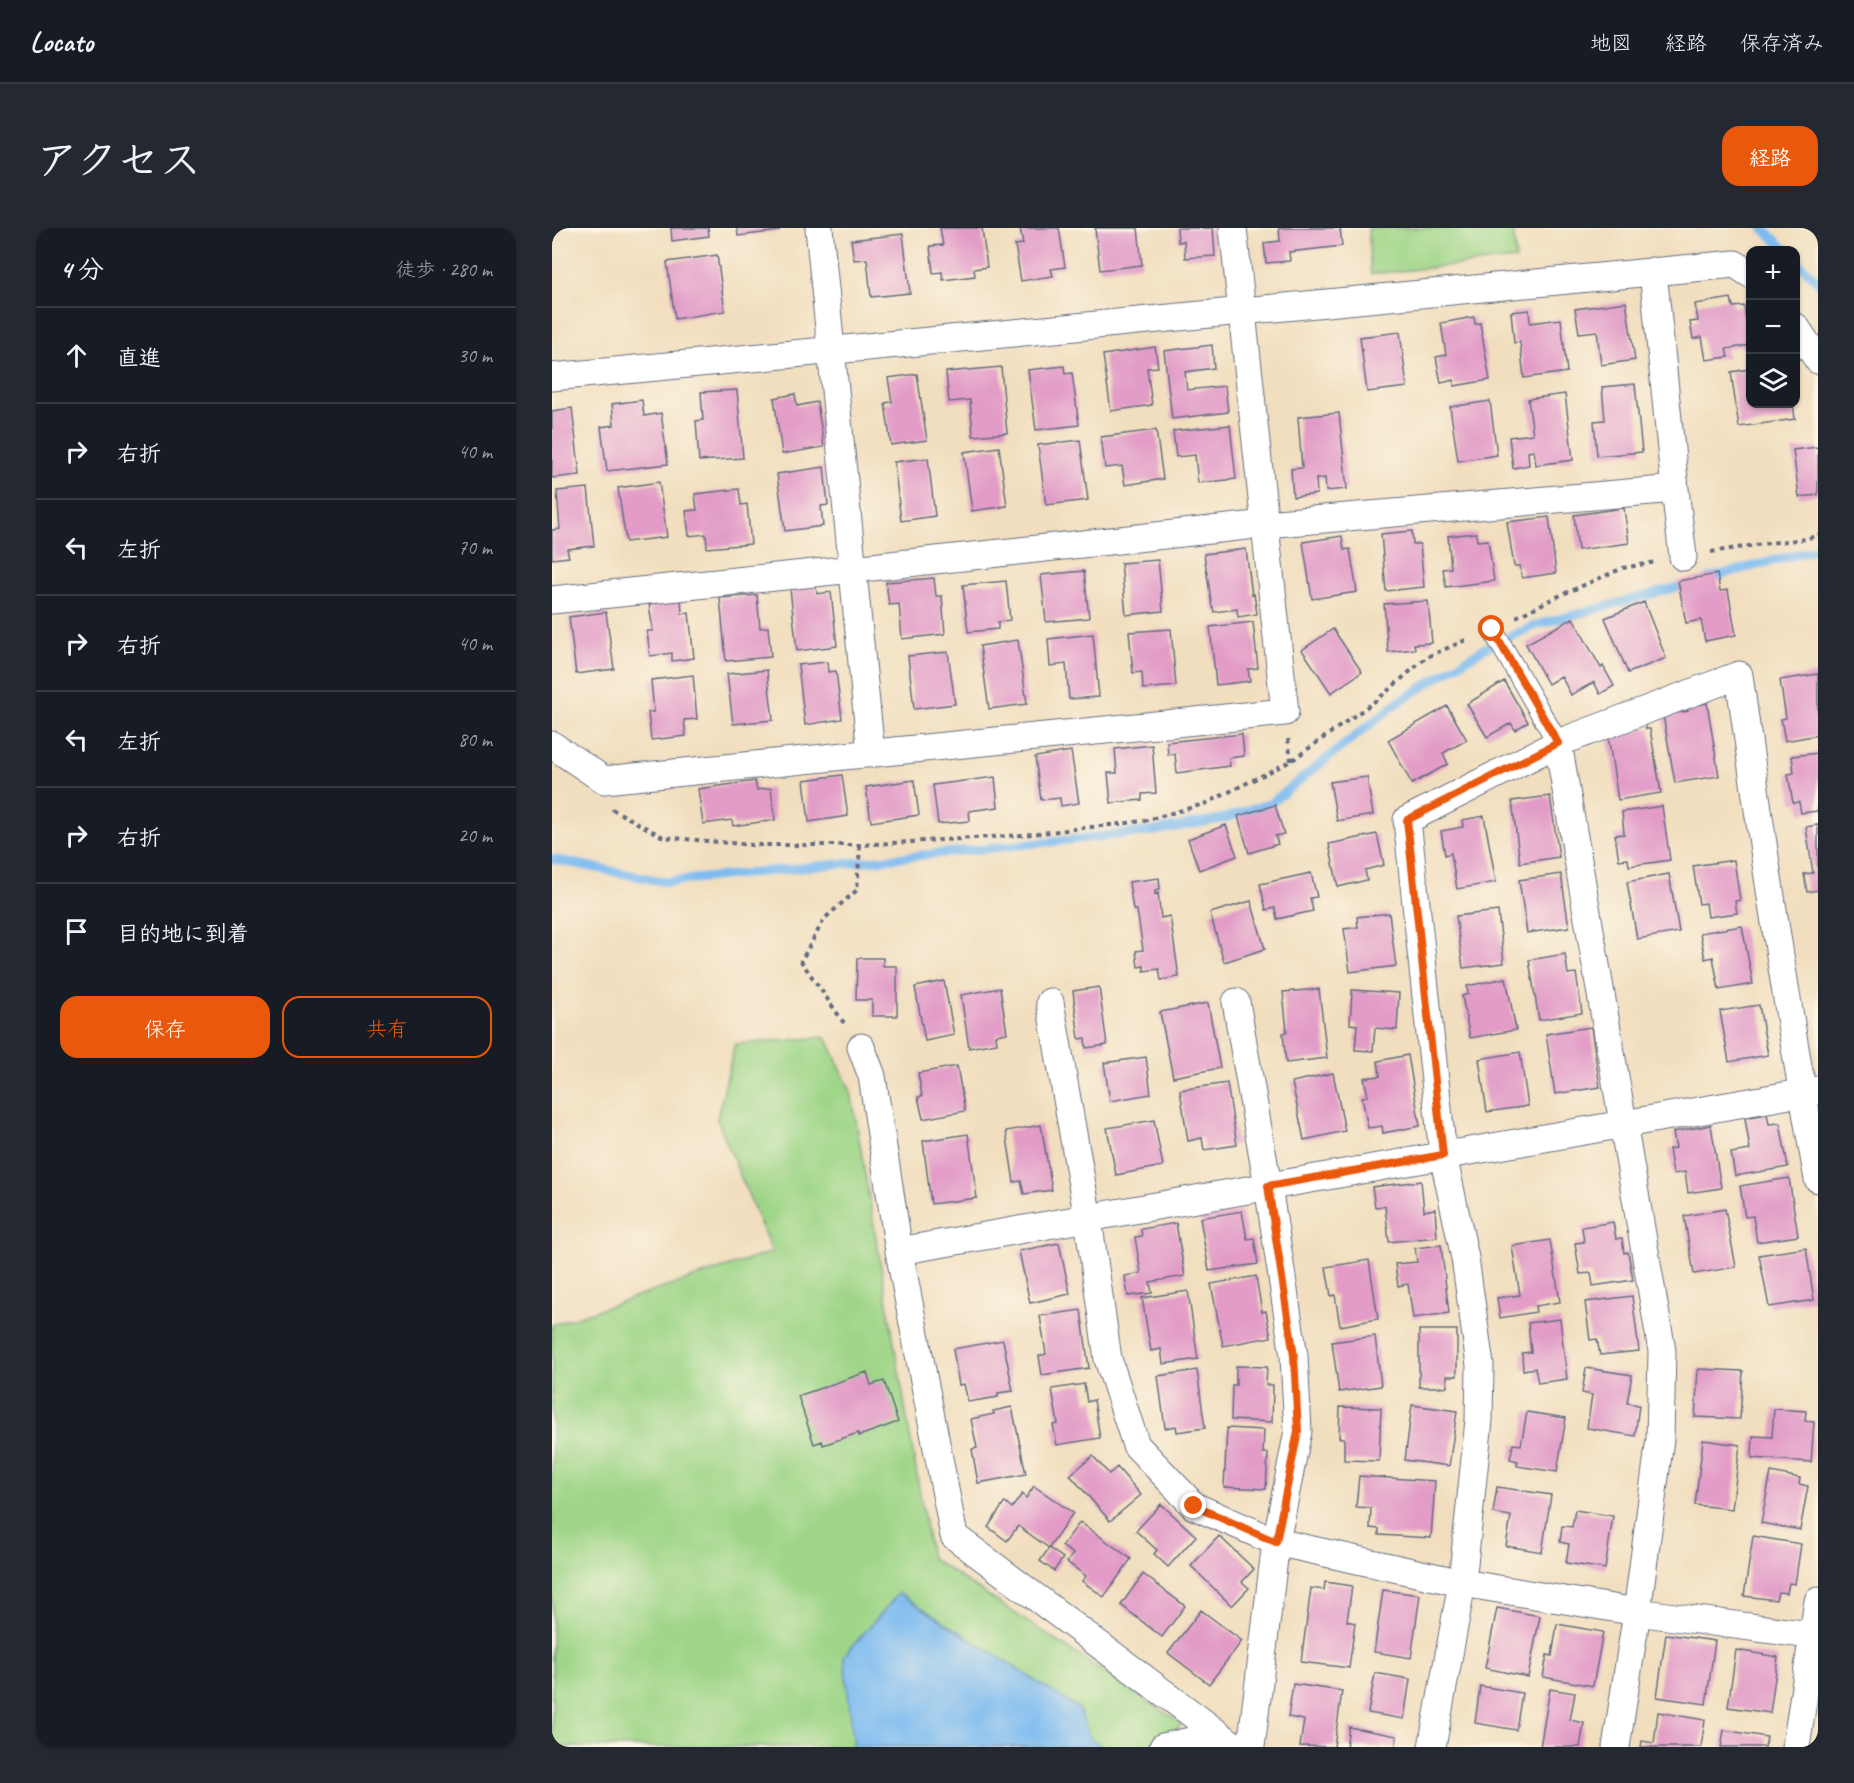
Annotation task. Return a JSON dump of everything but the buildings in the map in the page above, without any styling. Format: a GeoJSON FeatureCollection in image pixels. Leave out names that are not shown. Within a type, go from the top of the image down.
{"type":"FeatureCollection","features":[{"type":"Feature","properties":{"kind":"street"},"geometry":{"type":"LineString","coordinates":[[819,228],[872,754]]}},
{"type":"Feature","properties":{"kind":"street"},"geometry":{"type":"LineString","coordinates":[[552,745],[604,780],[1285,712],[1233,228]]}},
{"type":"Feature","properties":{"kind":"street"},"geometry":{"type":"LineString","coordinates":[[552,377],[1653,271],[1735,264],[1746,271]]}},
{"type":"Feature","properties":{"kind":"street"},"geometry":{"type":"LineString","coordinates":[[1653,271],[1683,557]]}},
{"type":"Feature","properties":{"kind":"street"},"geometry":{"type":"LineString","coordinates":[[1800,333],[1818,360]]}},
{"type":"Feature","properties":{"kind":"street"},"geometry":{"type":"LineString","coordinates":[[552,600],[1265,524],[1675,489]]}},
{"type":"Feature","properties":{"kind":"street"},"geometry":{"type":"LineString","coordinates":[[1492,629],[1558,743],[1662,1351],[1660,1439],[1638,1612],[1616,1747]]}},
{"type":"Feature","properties":{"kind":"street"},"geometry":{"type":"LineString","coordinates":[[1432,1747],[1462,1583],[1479,1420],[1480,1365],[1465,1258],[1443,1155],[1407,820],[1558,743],[1739,675],[1762,840],[1810,1091],[1818,1179]]}},
{"type":"Feature","properties":{"kind":"street"},"geometry":{"type":"LineString","coordinates":[[1050,1002],[1088,1219],[1108,1359],[1136,1445],[1194,1506],[1276,1542],[1462,1583],[1638,1612],[1816,1636]]}},
{"type":"Feature","properties":{"kind":"street"},"geometry":{"type":"LineString","coordinates":[[1236,1002],[1268,1186],[1294,1356],[1298,1431],[1276,1542],[1251,1747]]}},
{"type":"Feature","properties":{"kind":"street"},"geometry":{"type":"LineString","coordinates":[[861,1047],[872,1076],[899,1251],[954,1536],[1228,1741]]}},
{"type":"Feature","properties":{"kind":"street"},"geometry":{"type":"LineString","coordinates":[[899,1251],[1810,1091]]}},
{"type":"Feature","properties":{"kind":"street"},"geometry":{"type":"LineString","coordinates":[[1796,1747],[1816,1636],[1818,1601]]}},
{"type":"Feature","properties":{"kind":"street"},"geometry":{"type":"LineString","coordinates":[[1163,1747],[1228,1741]]}},
{"type":"Feature","properties":{"kind":"path"},"geometry":{"type":"LineString","coordinates":[[860,845],[857,890],[825,918],[801,961],[861,1047]]}},
{"type":"Feature","properties":{"kind":"green space"},"geometry":{"type":"Polygon","coordinates":[[[1368,228],[1513,228],[1516,259],[1371,274],[1368,228]]]}},
{"type":"Feature","properties":{"kind":"green space"},"geometry":{"type":"Polygon","coordinates":[[[826,1037],[851,1092],[931,1558],[1181,1723],[1171,1747],[552,1747],[552,1325],[772,1252],[717,1119],[735,1044],[826,1037]]]}},
{"type":"Feature","properties":{"kind":"water"},"geometry":{"type":"Polygon","coordinates":[[[899,1593],[1079,1709],[1090,1738],[1102,1747],[854,1747],[844,1656],[899,1593]]]}},
{"type":"Feature","properties":{"kind":"waterway"},"geometry":{"type":"LineString","coordinates":[[1763,228],[1782,246]]}},
{"type":"Feature","properties":{"kind":"waterway"},"geometry":{"type":"LineString","coordinates":[[1800,264],[1818,282]]}},
{"type":"Feature","properties":{"kind":"waterway"},"geometry":{"type":"LineString","coordinates":[[1708,578],[1818,549]]}},
{"type":"Feature","properties":{"kind":"waterway"},"geometry":{"type":"LineString","coordinates":[[552,859],[665,882],[1154,831],[1225,818],[1271,803],[1397,703],[1483,649],[1536,625],[1689,584]]}},
{"type":"Feature","properties":{"kind":"route"},"geometry":{"type":"LineString","coordinates":[[1194,1506],[1276,1542],[1298,1431],[1294,1356],[1268,1186],[1443,1155],[1407,820],[1558,743],[1492,629]]}}]}
